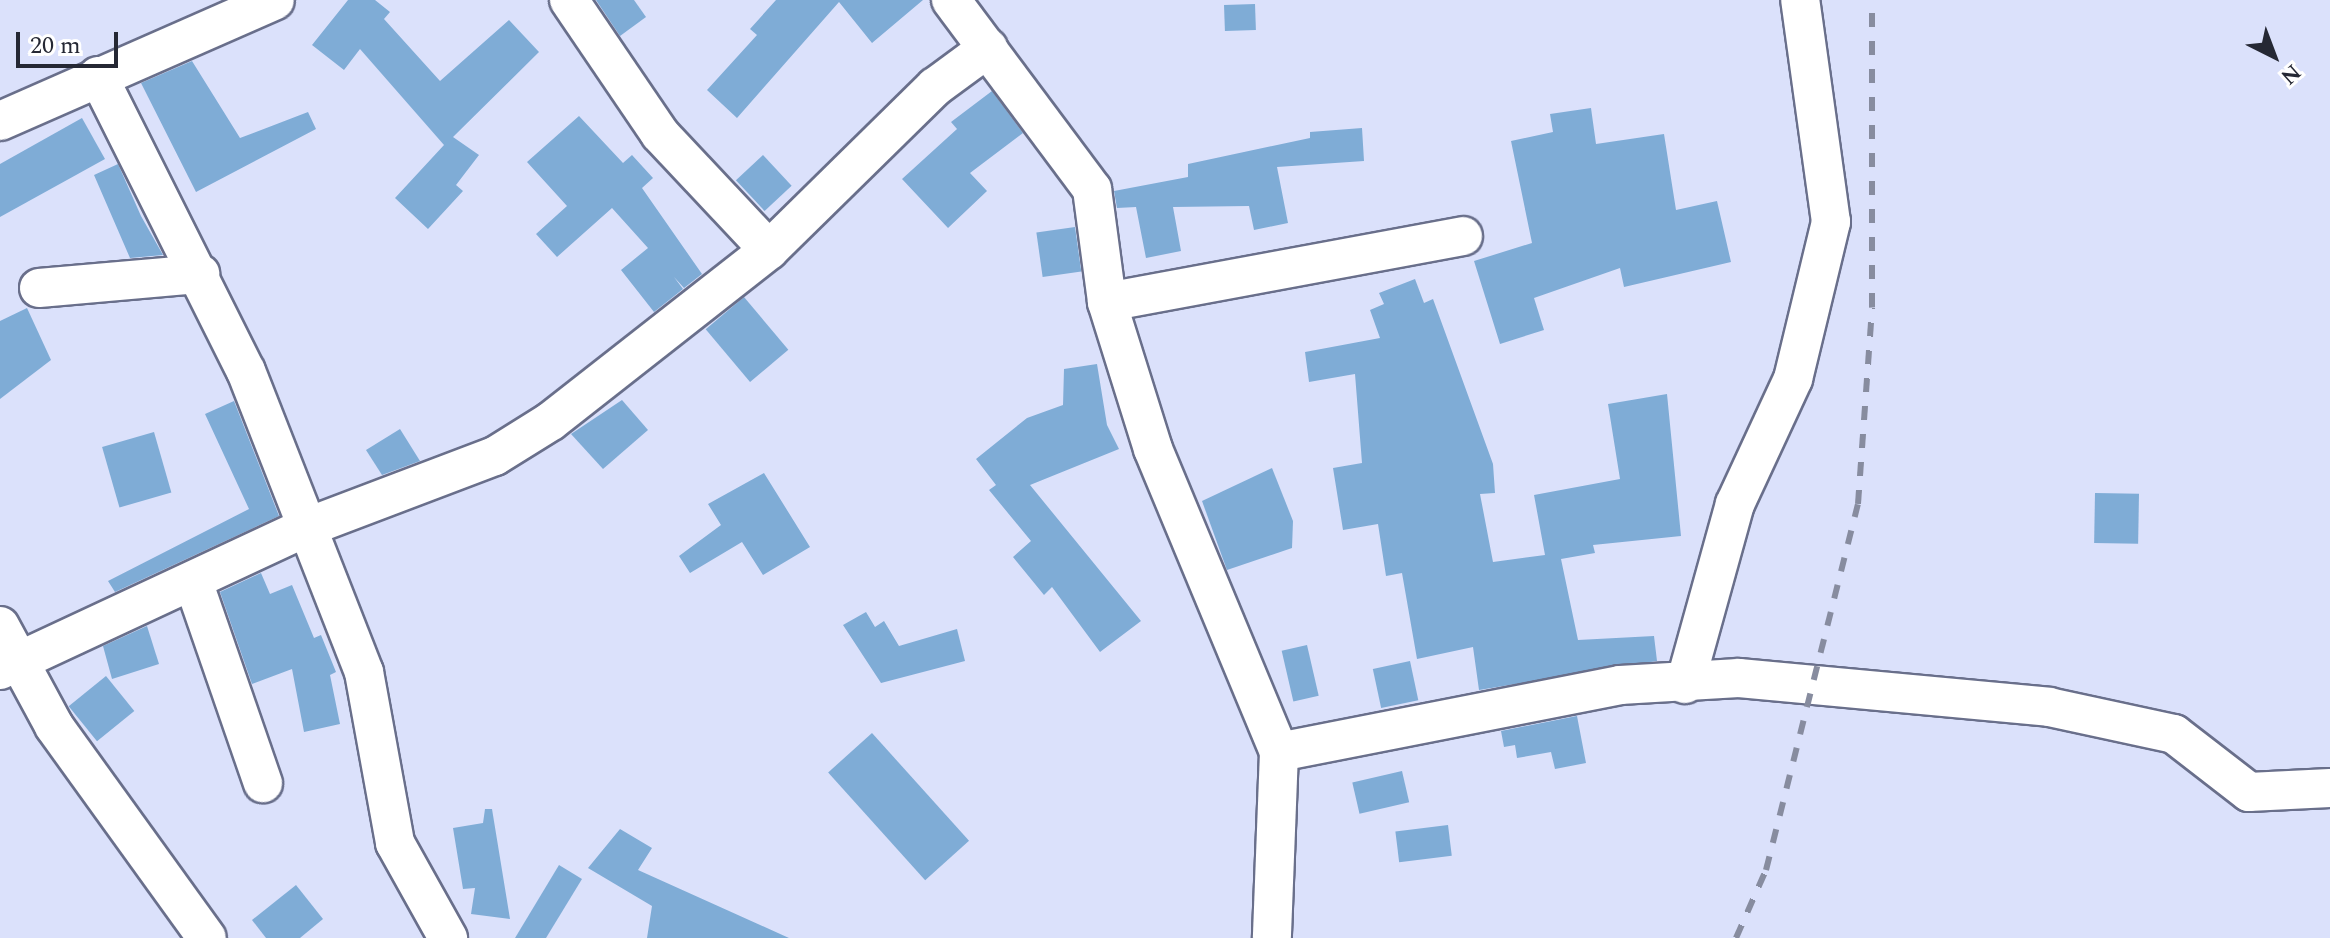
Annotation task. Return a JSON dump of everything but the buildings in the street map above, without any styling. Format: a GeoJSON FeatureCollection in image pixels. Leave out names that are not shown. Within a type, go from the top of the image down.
{"type":"FeatureCollection","features":[{"type":"Feature","properties":{"kind":"street"},"geometry":{"type":"LineString","coordinates":[[0,121],[275,0]]}},
{"type":"Feature","properties":{"kind":"street"},"geometry":{"type":"LineString","coordinates":[[569,0],[660,134],[769,250]]}},
{"type":"Feature","properties":{"kind":"street"},"geometry":{"type":"LineString","coordinates":[[951,0],[1092,189],[1107,302],[1193,558],[1279,752],[1272,938]]}},
{"type":"Feature","properties":{"kind":"street"},"geometry":{"type":"LineString","coordinates":[[1685,684],[1735,504],[1793,379],[1831,222],[1800,0]]}},
{"type":"Feature","properties":{"kind":"street"},"geometry":{"type":"LineString","coordinates":[[8,666],[305,528],[495,456],[670,333],[769,250],[935,87],[988,48]]}},
{"type":"Feature","properties":{"kind":"street"},"geometry":{"type":"LineString","coordinates":[[98,76],[200,274],[364,672],[395,843],[448,938]]}},
{"type":"Feature","properties":{"kind":"street"},"geometry":{"type":"LineString","coordinates":[[1107,302],[1463,236]]}},
{"type":"Feature","properties":{"kind":"street"},"geometry":{"type":"LineString","coordinates":[[39,288],[200,274]]}},
{"type":"Feature","properties":{"kind":"street"},"geometry":{"type":"LineString","coordinates":[[193,581],[263,783]]}},
{"type":"Feature","properties":{"kind":"street"},"geometry":{"type":"LineString","coordinates":[[0,626],[8,666],[207,938]]}},
{"type":"Feature","properties":{"kind":"street"},"geometry":{"type":"LineString","coordinates":[[1279,752],[1620,685],[1818,682],[2049,707],[2174,734],[2249,792],[2330,788]]}},
{"type":"Feature","properties":{"kind":"railway"},"geometry":{"type":"LineString","coordinates":[[1736,938],[1766,870],[1858,504],[1872,307],[1872,0]]}}]}
